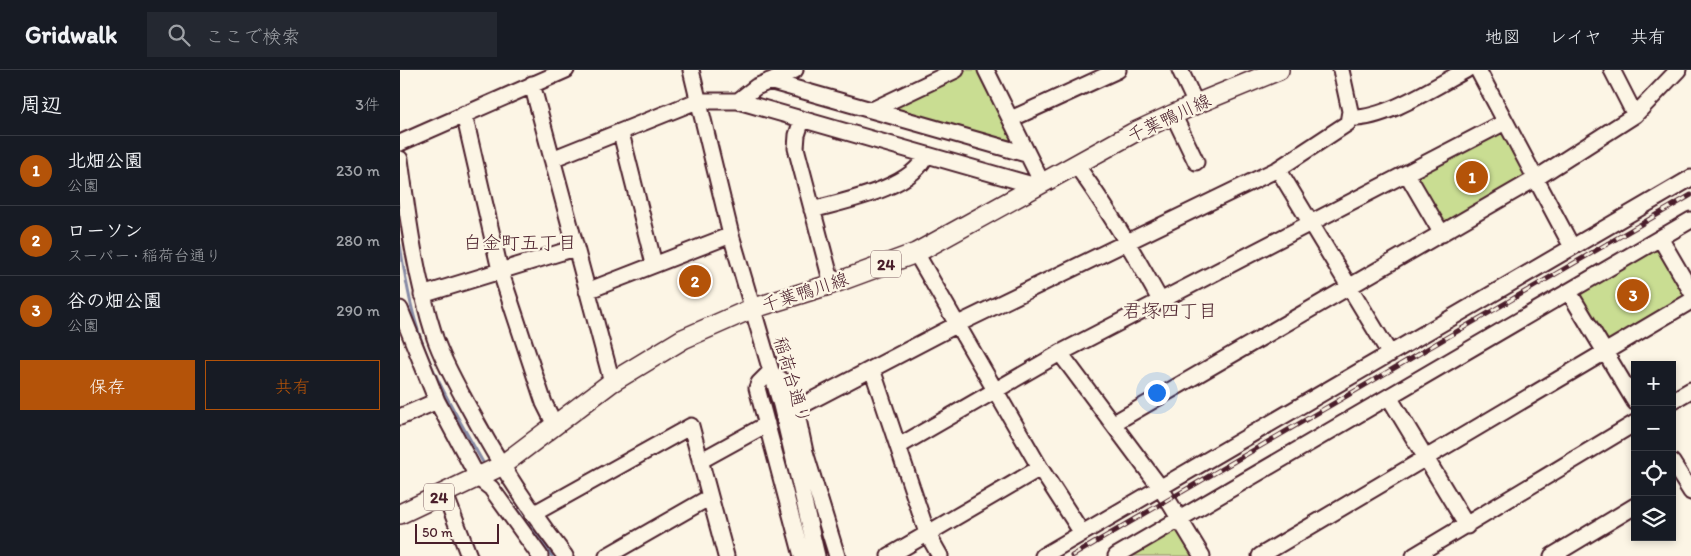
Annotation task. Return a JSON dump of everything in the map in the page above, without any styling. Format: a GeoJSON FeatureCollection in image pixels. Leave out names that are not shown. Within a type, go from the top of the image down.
{"type":"FeatureCollection","features":[{"type":"Feature","properties":{"kind":"main road","name":"千葉鴨川線"},"geometry":{"type":"LineString","coordinates":[[400,514],[501,466],[554,423],[612,382],[683,338],[751,309],[832,284],[916,253],[1173,114],[1270,72]]}},
{"type":"Feature","properties":{"kind":"street"},"geometry":{"type":"LineString","coordinates":[[400,142],[566,70]]}},
{"type":"Feature","properties":{"kind":"street","name":"稲荷台通り"},"geometry":{"type":"LineString","coordinates":[[691,70],[731,235],[751,309],[781,405],[812,555]]}},
{"type":"Feature","properties":{"kind":"street"},"geometry":{"type":"LineString","coordinates":[[738,101],[773,76],[795,70]]}},
{"type":"Feature","properties":{"kind":"street"},"geometry":{"type":"LineString","coordinates":[[872,110],[956,70]]}},
{"type":"Feature","properties":{"kind":"street"},"geometry":{"type":"LineString","coordinates":[[986,70],[1011,119],[1039,185]]}},
{"type":"Feature","properties":{"kind":"street"},"geometry":{"type":"LineString","coordinates":[[1011,119],[1118,70]]}},
{"type":"Feature","properties":{"kind":"street"},"geometry":{"type":"LineString","coordinates":[[1180,70],[1196,104]]}},
{"type":"Feature","properties":{"kind":"street"},"geometry":{"type":"LineString","coordinates":[[795,409],[956,325],[1127,240],[1278,169],[1348,123],[1349,118],[1341,70]]}},
{"type":"Feature","properties":{"kind":"street"},"geometry":{"type":"LineString","coordinates":[[1349,118],[1362,119],[1386,111],[1466,70]]}},
{"type":"Feature","properties":{"kind":"street"},"geometry":{"type":"LineString","coordinates":[[1478,70],[1572,247]]}},
{"type":"Feature","properties":{"kind":"street"},"geometry":{"type":"LineString","coordinates":[[1612,70],[1634,114]]}},
{"type":"Feature","properties":{"kind":"street"},"geometry":{"type":"LineString","coordinates":[[1114,423],[1535,179],[1634,114],[1678,70]]}},
{"type":"Feature","properties":{"kind":"street"},"geometry":{"type":"LineString","coordinates":[[773,76],[872,110],[1026,154]]}},
{"type":"Feature","properties":{"kind":"street"},"geometry":{"type":"LineString","coordinates":[[532,84],[612,382]]}},
{"type":"Feature","properties":{"kind":"street"},"geometry":{"type":"LineString","coordinates":[[552,159],[697,101],[738,101],[926,156],[1039,185]]}},
{"type":"Feature","properties":{"kind":"street"},"geometry":{"type":"LineString","coordinates":[[464,114],[500,270],[544,403],[554,423]]}},
{"type":"Feature","properties":{"kind":"street"},"geometry":{"type":"LineString","coordinates":[[1173,114],[1196,162]]}},
{"type":"Feature","properties":{"kind":"street"},"geometry":{"type":"LineString","coordinates":[[802,120],[797,135],[796,148],[832,284]]}},
{"type":"Feature","properties":{"kind":"street"},"geometry":{"type":"LineString","coordinates":[[898,446],[1060,353],[1505,122]]}},
{"type":"Feature","properties":{"kind":"street"},"geometry":{"type":"LineString","coordinates":[[621,133],[654,264]]}},
{"type":"Feature","properties":{"kind":"street"},"geometry":{"type":"LineString","coordinates":[[812,210],[886,189],[922,165],[926,156]]}},
{"type":"Feature","properties":{"kind":"street"},"geometry":{"type":"LineString","coordinates":[[400,159],[412,246],[422,295],[436,340],[453,378],[501,466],[533,514],[565,556]]}},
{"type":"Feature","properties":{"kind":"street"},"geometry":{"type":"LineString","coordinates":[[1076,165],[1127,240],[1160,300]]}},
{"type":"Feature","properties":{"kind":"street"},"geometry":{"type":"LineString","coordinates":[[1278,169],[1348,288],[1390,354]]}},
{"type":"Feature","properties":{"kind":"street"},"geometry":{"type":"LineString","coordinates":[[1407,174],[1442,234]]}},
{"type":"Feature","properties":{"kind":"street"},"geometry":{"type":"LineString","coordinates":[[1043,556],[1691,178]]}},
{"type":"Feature","properties":{"kind":"street"},"geometry":{"type":"LineString","coordinates":[[1116,556],[1691,220]]}},
{"type":"Feature","properties":{"kind":"street"},"geometry":{"type":"LineString","coordinates":[[587,290],[731,235]]}},
{"type":"Feature","properties":{"kind":"street"},"geometry":{"type":"LineString","coordinates":[[1660,238],[1691,291]]}},
{"type":"Feature","properties":{"kind":"street"},"geometry":{"type":"LineString","coordinates":[[422,295],[576,248]]}},
{"type":"Feature","properties":{"kind":"street"},"geometry":{"type":"LineString","coordinates":[[916,253],[1040,468],[1082,533]]}},
{"type":"Feature","properties":{"kind":"street"},"geometry":{"type":"LineString","coordinates":[[1569,292],[1606,350],[1631,395]]}},
{"type":"Feature","properties":{"kind":"street"},"geometry":{"type":"LineString","coordinates":[[1260,556],[1691,301]]}},
{"type":"Feature","properties":{"kind":"street"},"geometry":{"type":"LineString","coordinates":[[400,309],[403,327],[437,401],[478,478],[491,488],[540,556]]}},
{"type":"Feature","properties":{"kind":"street"},"geometry":{"type":"LineString","coordinates":[[1060,353],[1160,487],[1202,556]]}},
{"type":"Feature","properties":{"kind":"street"},"geometry":{"type":"LineString","coordinates":[[872,368],[927,533],[940,556]]}},
{"type":"Feature","properties":{"kind":"street"},"geometry":{"type":"LineString","coordinates":[[812,555],[767,424],[757,388],[759,383],[770,372],[783,381],[790,391],[805,452],[837,556]]}},
{"type":"Feature","properties":{"kind":"street"},"geometry":{"type":"LineString","coordinates":[[1676,399],[1691,390]]}},
{"type":"Feature","properties":{"kind":"street"},"geometry":{"type":"LineString","coordinates":[[1389,397],[1467,526]]}},
{"type":"Feature","properties":{"kind":"street"},"geometry":{"type":"LineString","coordinates":[[400,418],[437,401]]}},
{"type":"Feature","properties":{"kind":"street"},"geometry":{"type":"LineString","coordinates":[[700,461],[767,424]]}},
{"type":"Feature","properties":{"kind":"street"},"geometry":{"type":"LineString","coordinates":[[1414,556],[1467,526],[1631,425]]}},
{"type":"Feature","properties":{"kind":"street"},"geometry":{"type":"LineString","coordinates":[[533,514],[690,426],[726,556]]}},
{"type":"Feature","properties":{"kind":"street"},"geometry":{"type":"LineString","coordinates":[[890,556],[1040,468]]}},
{"type":"Feature","properties":{"kind":"street"},"geometry":{"type":"LineString","coordinates":[[1682,478],[1691,492]]}},
{"type":"Feature","properties":{"kind":"street"},"geometry":{"type":"LineString","coordinates":[[445,494],[469,556]]}},
{"type":"Feature","properties":{"kind":"street"},"geometry":{"type":"LineString","coordinates":[[607,556],[710,497]]}},
{"type":"Feature","properties":{"kind":"street"},"geometry":{"type":"LineString","coordinates":[[1552,556],[1631,508]]}},
{"type":"Feature","properties":{"kind":"green space"},"geometry":{"type":"Polygon","coordinates":[[[956,70],[986,70],[1026,154],[872,110],[956,70]]]}},
{"type":"Feature","properties":{"kind":"green space"},"geometry":{"type":"Polygon","coordinates":[[[1501,131],[1505,132],[1528,175],[1442,225],[1415,179],[1417,174],[1501,131]]]}},
{"type":"Feature","properties":{"kind":"green space"},"geometry":{"type":"Polygon","coordinates":[[[1656,246],[1660,247],[1687,298],[1611,342],[1607,341],[1578,296],[1580,291],[1656,246]]]}},
{"type":"Feature","properties":{"kind":"green space"},"geometry":{"type":"Polygon","coordinates":[[[1173,529],[1177,529],[1192,556],[1127,556],[1173,529]]]}},
{"type":"Feature","properties":{"kind":"waterway"},"geometry":{"type":"LineString","coordinates":[[400,245],[413,311],[428,358],[436,377],[485,466]]}},
{"type":"Feature","properties":{"kind":"waterway"},"geometry":{"type":"LineString","coordinates":[[492,477],[552,556]]}},
{"type":"Feature","properties":{"kind":"railway"},"geometry":{"type":"LineString","coordinates":[[1072,556],[1691,195]]}},
{"type":"Feature","properties":{"kind":"place","name":"北畑公園"},"geometry":{"type":"Point","coordinates":[1472,177]}},
{"type":"Feature","properties":{"kind":"place","name":"ローソン"},"geometry":{"type":"Point","coordinates":[695,281]}},
{"type":"Feature","properties":{"kind":"place","name":"谷の畑公園"},"geometry":{"type":"Point","coordinates":[1633,295]}},
{"type":"Feature","properties":{"kind":"district","name":"白金町五丁目"},"geometry":{"type":"Point","coordinates":[520,242]}},
{"type":"Feature","properties":{"kind":"district","name":"君塚四丁目"},"geometry":{"type":"Point","coordinates":[1170,310]}}]}
